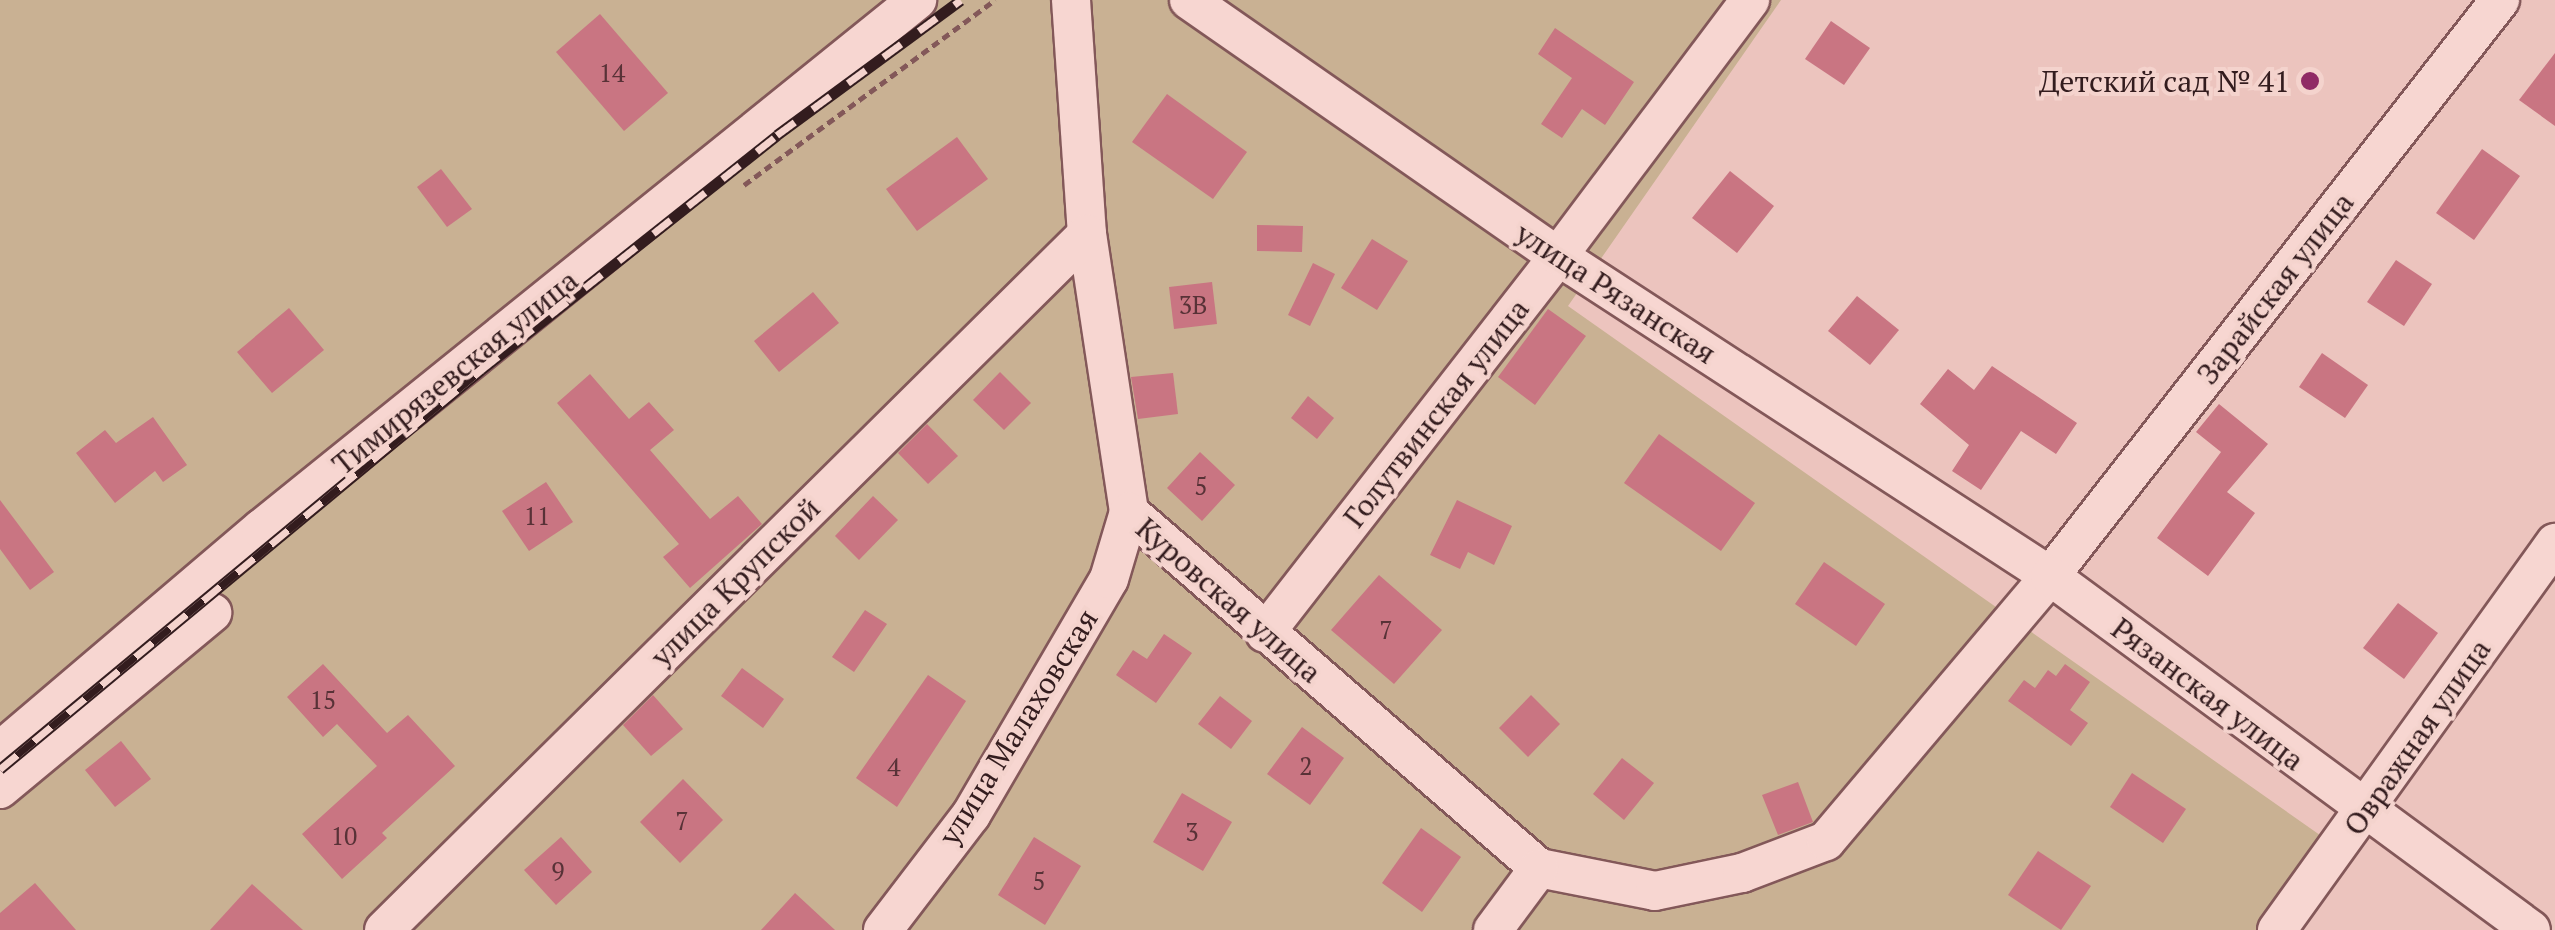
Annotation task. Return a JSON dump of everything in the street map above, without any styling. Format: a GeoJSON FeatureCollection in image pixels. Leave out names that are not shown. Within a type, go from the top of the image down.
{"type":"FeatureCollection","features":[{"type":"Feature","properties":{"kind":"street","name":"Тимирязевская улица"},"geometry":{"type":"LineString","coordinates":[[0,751],[276,516],[916,0]]}},
{"type":"Feature","properties":{"kind":"street","name":"Куровская улица"},"geometry":{"type":"LineString","coordinates":[[1070,0],[1087,234],[1129,512],[1538,868]]}},
{"type":"Feature","properties":{"kind":"street","name":"улица Рязанская"},"geometry":{"type":"LineString","coordinates":[[1189,0],[1558,256],[2050,576]]}},
{"type":"Feature","properties":{"kind":"street","name":"Голутвинская улица"},"geometry":{"type":"LineString","coordinates":[[1265,633],[1558,256],[1750,0]]}},
{"type":"Feature","properties":{"kind":"street","name":"Зарайская улица"},"geometry":{"type":"LineString","coordinates":[[1538,868],[1655,891],[1742,873],[1826,841],[2050,576],[2500,0]]}},
{"type":"Feature","properties":{"kind":"street","name":"улица Крупской"},"geometry":{"type":"LineString","coordinates":[[384,930],[1087,234]]}},
{"type":"Feature","properties":{"kind":"street","name":"улица Малаховская"},"geometry":{"type":"LineString","coordinates":[[883,930],[970,814],[1110,579],[1129,512]]}},
{"type":"Feature","properties":{"kind":"street","name":"Овражная улица"},"geometry":{"type":"LineString","coordinates":[[2277,930],[2555,543]]}},
{"type":"Feature","properties":{"kind":"street","name":"Рязанская улица"},"geometry":{"type":"LineString","coordinates":[[2050,576],[2532,930]]}},
{"type":"Feature","properties":{"kind":"street"},"geometry":{"type":"LineString","coordinates":[[0,788],[212,613]]}},
{"type":"Feature","properties":{"kind":"street"},"geometry":{"type":"LineString","coordinates":[[1493,930],[1538,868]]}},
{"type":"Feature","properties":{"kind":"shaded area"},"geometry":{"type":"Polygon","coordinates":[[[0,0],[1781,0],[1568,306],[2327,840],[2259,930],[0,930],[0,0]]]}},
{"type":"Feature","properties":{"kind":"building"},"geometry":{"type":"Polygon","coordinates":[[[600,14],[668,93],[624,131],[556,52],[600,14]]]}},
{"type":"Feature","properties":{"kind":"building"},"geometry":{"type":"Polygon","coordinates":[[[1831,21],[1870,48],[1844,85],[1805,59],[1831,21]]]}},
{"type":"Feature","properties":{"kind":"building"},"geometry":{"type":"Polygon","coordinates":[[[1555,28],[1634,82],[1605,125],[1582,109],[1562,138],[1541,124],[1572,78],[1538,54],[1555,28]]]}},
{"type":"Feature","properties":{"kind":"building"},"geometry":{"type":"Polygon","coordinates":[[[2555,53],[2555,126],[2519,100],[2555,53]]]}},
{"type":"Feature","properties":{"kind":"building"},"geometry":{"type":"Polygon","coordinates":[[[1167,94],[1247,152],[1213,199],[1132,142],[1167,94]]]}},
{"type":"Feature","properties":{"kind":"building"},"geometry":{"type":"Polygon","coordinates":[[[957,137],[988,179],[917,231],[886,189],[957,137]]]}},
{"type":"Feature","properties":{"kind":"building"},"geometry":{"type":"Polygon","coordinates":[[[2482,149],[2520,176],[2474,240],[2436,213],[2482,149]]]}},
{"type":"Feature","properties":{"kind":"building"},"geometry":{"type":"Polygon","coordinates":[[[441,169],[472,209],[447,227],[417,187],[441,169]]]}},
{"type":"Feature","properties":{"kind":"building"},"geometry":{"type":"Polygon","coordinates":[[[1730,171],[1774,206],[1737,253],[1692,218],[1730,171]]]}},
{"type":"Feature","properties":{"kind":"building"},"geometry":{"type":"Polygon","coordinates":[[[1257,225],[1303,226],[1302,252],[1257,251],[1257,225]]]}},
{"type":"Feature","properties":{"kind":"building"},"geometry":{"type":"Polygon","coordinates":[[[1372,239],[1408,261],[1377,310],[1341,288],[1372,239]]]}},
{"type":"Feature","properties":{"kind":"building"},"geometry":{"type":"Polygon","coordinates":[[[2396,260],[2432,284],[2404,326],[2367,302],[2396,260]]]}},
{"type":"Feature","properties":{"kind":"building"},"geometry":{"type":"Polygon","coordinates":[[[1313,263],[1335,274],[1310,326],[1288,315],[1313,263]]]}},
{"type":"Feature","properties":{"kind":"building"},"geometry":{"type":"Polygon","coordinates":[[[1212,282],[1217,324],[1174,329],[1169,287],[1212,282]]]}},
{"type":"Feature","properties":{"kind":"building"},"geometry":{"type":"Polygon","coordinates":[[[813,292],[839,323],[779,372],[754,341],[813,292]]]}},
{"type":"Feature","properties":{"kind":"building"},"geometry":{"type":"Polygon","coordinates":[[[1857,296],[1899,330],[1870,365],[1828,331],[1857,296]]]}},
{"type":"Feature","properties":{"kind":"building"},"geometry":{"type":"Polygon","coordinates":[[[289,308],[324,350],[272,393],[237,352],[289,308]]]}},
{"type":"Feature","properties":{"kind":"building"},"geometry":{"type":"Polygon","coordinates":[[[1548,309],[1586,336],[1535,405],[1498,377],[1548,309]]]}},
{"type":"Feature","properties":{"kind":"building"},"geometry":{"type":"Polygon","coordinates":[[[2322,353],[2368,385],[2345,418],[2299,387],[2322,353]]]}},
{"type":"Feature","properties":{"kind":"building"},"geometry":{"type":"Polygon","coordinates":[[[1992,366],[2077,423],[2056,454],[2021,431],[1981,490],[1952,471],[1969,445],[1920,404],[1948,369],[1974,390],[1992,366]]]}},
{"type":"Feature","properties":{"kind":"building"},"geometry":{"type":"Polygon","coordinates":[[[1000,372],[1031,403],[1004,430],[973,400],[1000,372]]]}},
{"type":"Feature","properties":{"kind":"building"},"geometry":{"type":"Polygon","coordinates":[[[1173,373],[1178,414],[1138,419],[1131,377],[1173,373]]]}},
{"type":"Feature","properties":{"kind":"building"},"geometry":{"type":"Polygon","coordinates":[[[590,374],[629,419],[649,402],[674,430],[650,450],[710,519],[738,496],[762,524],[690,588],[663,557],[679,544],[557,403],[590,374]]]}},
{"type":"Feature","properties":{"kind":"building"},"geometry":{"type":"Polygon","coordinates":[[[1308,396],[1334,418],[1317,439],[1291,418],[1308,396]]]}},
{"type":"Feature","properties":{"kind":"building"},"geometry":{"type":"Polygon","coordinates":[[[2219,404],[2268,444],[2227,492],[2255,513],[2208,576],[2157,538],[2221,452],[2196,432],[2219,404]]]}},
{"type":"Feature","properties":{"kind":"building"},"geometry":{"type":"Polygon","coordinates":[[[153,417],[187,465],[163,482],[155,471],[115,503],[76,453],[105,430],[116,443],[153,417]]]}},
{"type":"Feature","properties":{"kind":"building"},"geometry":{"type":"Polygon","coordinates":[[[927,424],[958,456],[928,484],[898,453],[927,424]]]}},
{"type":"Feature","properties":{"kind":"building"},"geometry":{"type":"Polygon","coordinates":[[[1659,434],[1755,503],[1721,551],[1624,483],[1659,434]]]}},
{"type":"Feature","properties":{"kind":"building"},"geometry":{"type":"Polygon","coordinates":[[[1200,452],[1235,485],[1202,521],[1167,488],[1200,452]]]}},
{"type":"Feature","properties":{"kind":"building"},"geometry":{"type":"Polygon","coordinates":[[[546,482],[573,522],[529,551],[502,511],[546,482]]]}},
{"type":"Feature","properties":{"kind":"building"},"geometry":{"type":"Polygon","coordinates":[[[873,496],[898,520],[859,560],[835,536],[873,496]]]}},
{"type":"Feature","properties":{"kind":"building"},"geometry":{"type":"Polygon","coordinates":[[[0,500],[54,572],[30,590],[0,549],[0,500]]]}},
{"type":"Feature","properties":{"kind":"building"},"geometry":{"type":"Polygon","coordinates":[[[1457,500],[1512,526],[1494,565],[1468,552],[1460,569],[1430,555],[1457,500]]]}},
{"type":"Feature","properties":{"kind":"building"},"geometry":{"type":"Polygon","coordinates":[[[1824,562],[1885,604],[1856,646],[1795,604],[1824,562]]]}},
{"type":"Feature","properties":{"kind":"building"},"geometry":{"type":"Polygon","coordinates":[[[1379,575],[1442,630],[1394,684],[1331,630],[1379,575]]]}},
{"type":"Feature","properties":{"kind":"building"},"geometry":{"type":"Polygon","coordinates":[[[2398,603],[2438,633],[2404,679],[2363,648],[2398,603]]]}},
{"type":"Feature","properties":{"kind":"building"},"geometry":{"type":"Polygon","coordinates":[[[865,610],[887,624],[854,672],[832,657],[865,610]]]}},
{"type":"Feature","properties":{"kind":"building"},"geometry":{"type":"Polygon","coordinates":[[[1164,634],[1192,653],[1156,703],[1116,675],[1133,650],[1147,659],[1164,634]]]}},
{"type":"Feature","properties":{"kind":"building"},"geometry":{"type":"Polygon","coordinates":[[[323,664],[387,733],[408,715],[455,766],[382,833],[387,838],[342,879],[302,834],[377,766],[337,724],[323,737],[287,697],[323,664]]]}},
{"type":"Feature","properties":{"kind":"building"},"geometry":{"type":"Polygon","coordinates":[[[2065,664],[2090,682],[2070,710],[2088,723],[2071,746],[2008,701],[2024,680],[2035,688],[2048,670],[2056,676],[2065,664]]]}},
{"type":"Feature","properties":{"kind":"building"},"geometry":{"type":"Polygon","coordinates":[[[742,668],[784,699],[763,728],[721,696],[742,668]]]}},
{"type":"Feature","properties":{"kind":"building"},"geometry":{"type":"Polygon","coordinates":[[[928,675],[966,701],[897,807],[856,778],[928,675]]]}},
{"type":"Feature","properties":{"kind":"building"},"geometry":{"type":"Polygon","coordinates":[[[653,695],[683,729],[651,756],[623,725],[653,695]]]}},
{"type":"Feature","properties":{"kind":"building"},"geometry":{"type":"Polygon","coordinates":[[[1531,695],[1560,724],[1528,757],[1499,728],[1531,695]]]}},
{"type":"Feature","properties":{"kind":"building"},"geometry":{"type":"Polygon","coordinates":[[[1220,696],[1252,721],[1231,749],[1198,724],[1220,696]]]}},
{"type":"Feature","properties":{"kind":"building"},"geometry":{"type":"Polygon","coordinates":[[[1302,727],[1344,758],[1310,805],[1267,774],[1302,727]]]}},
{"type":"Feature","properties":{"kind":"building"},"geometry":{"type":"Polygon","coordinates":[[[121,741],[151,779],[115,807],[85,770],[121,741]]]}},
{"type":"Feature","properties":{"kind":"building"},"geometry":{"type":"Polygon","coordinates":[[[1622,758],[1654,783],[1624,820],[1593,794],[1622,758]]]}},
{"type":"Feature","properties":{"kind":"building"},"geometry":{"type":"Polygon","coordinates":[[[2132,773],[2186,809],[2163,843],[2110,807],[2132,773]]]}},
{"type":"Feature","properties":{"kind":"building"},"geometry":{"type":"Polygon","coordinates":[[[683,779],[723,820],[680,863],[640,822],[683,779]]]}},
{"type":"Feature","properties":{"kind":"building"},"geometry":{"type":"Polygon","coordinates":[[[1798,782],[1813,822],[1778,835],[1762,795],[1798,782]]]}},
{"type":"Feature","properties":{"kind":"building"},"geometry":{"type":"Polygon","coordinates":[[[1182,793],[1232,822],[1203,871],[1153,842],[1182,793]]]}},
{"type":"Feature","properties":{"kind":"building"},"geometry":{"type":"Polygon","coordinates":[[[1421,828],[1461,857],[1422,912],[1382,883],[1421,828]]]}},
{"type":"Feature","properties":{"kind":"building"},"geometry":{"type":"Polygon","coordinates":[[[561,837],[592,872],[556,905],[524,870],[561,837]]]}},
{"type":"Feature","properties":{"kind":"building"},"geometry":{"type":"Polygon","coordinates":[[[1034,837],[1081,866],[1045,925],[998,895],[1034,837]]]}},
{"type":"Feature","properties":{"kind":"building"},"geometry":{"type":"Polygon","coordinates":[[[2038,851],[2091,886],[2061,930],[2008,895],[2038,851]]]}},
{"type":"Feature","properties":{"kind":"building"},"geometry":{"type":"Polygon","coordinates":[[[35,883],[76,930],[0,930],[0,913],[35,883]]]}},
{"type":"Feature","properties":{"kind":"building"},"geometry":{"type":"Polygon","coordinates":[[[252,884],[303,930],[210,930],[252,884]]]}},
{"type":"Feature","properties":{"kind":"building"},"geometry":{"type":"Polygon","coordinates":[[[795,893],[835,930],[761,930],[795,893]]]}},
{"type":"Feature","properties":{"kind":"railway"},"geometry":{"type":"LineString","coordinates":[[0,769],[481,370],[777,135],[961,0]]}},
{"type":"Feature","properties":{"kind":"place","name":"Детский сад № 41"},"geometry":{"type":"Point","coordinates":[2310,81]}}]}
